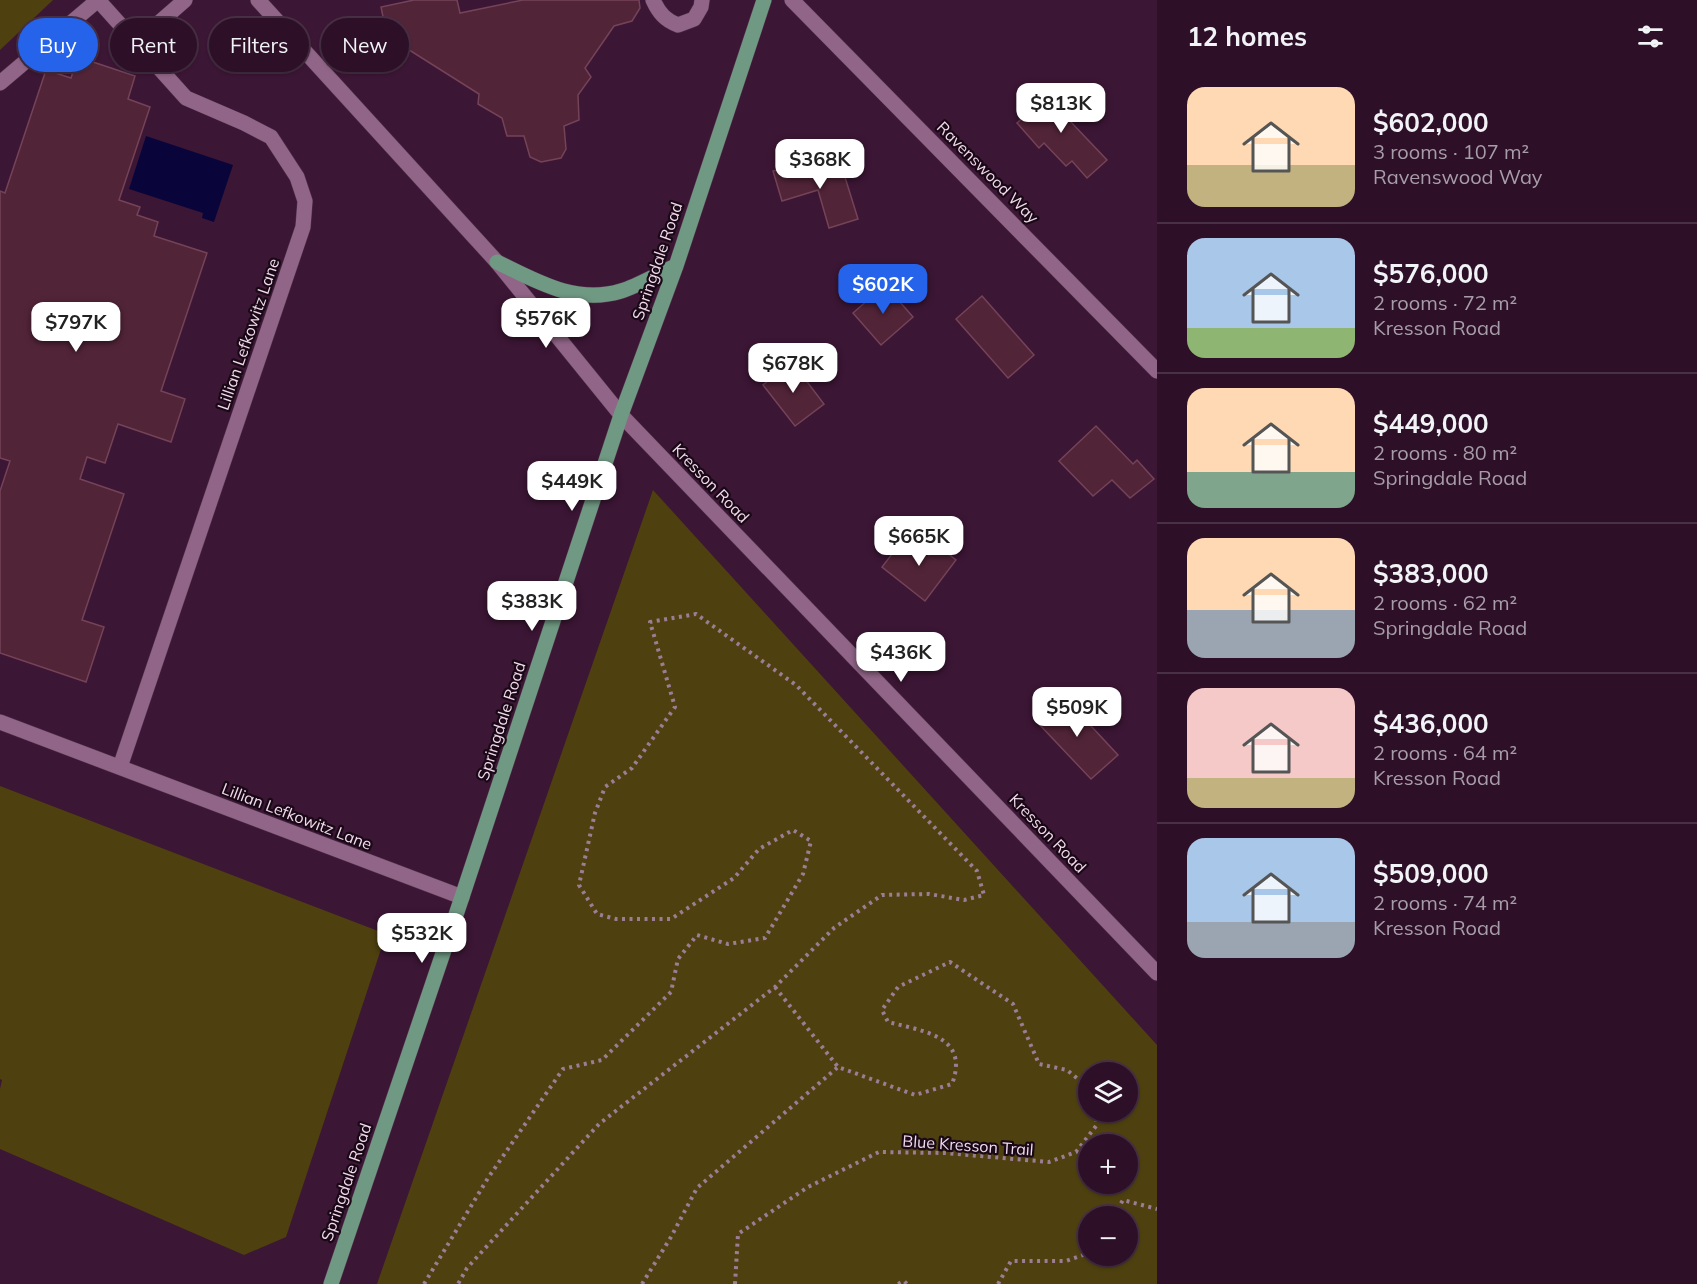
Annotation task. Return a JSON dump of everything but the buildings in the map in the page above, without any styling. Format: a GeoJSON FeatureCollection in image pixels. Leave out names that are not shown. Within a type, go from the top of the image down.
{"type":"FeatureCollection","features":[{"type":"Feature","properties":{"kind":"main road","name":"Springdale Road"},"geometry":{"type":"LineString","coordinates":[[331,1284],[621,415],[676,266],[764,0]]}},
{"type":"Feature","properties":{"kind":"main road"},"geometry":{"type":"LineString","coordinates":[[497,262],[548,287],[584,295],[621,291],[676,266]]}},
{"type":"Feature","properties":{"kind":"street","name":"Lillian Lefkowitz Lane"},"geometry":{"type":"LineString","coordinates":[[98,0],[114,18]]}},
{"type":"Feature","properties":{"kind":"street"},"geometry":{"type":"LineString","coordinates":[[0,83],[98,0]]}},
{"type":"Feature","properties":{"kind":"street"},"geometry":{"type":"LineString","coordinates":[[164,18],[185,0]]}},
{"type":"Feature","properties":{"kind":"street","name":"Kresson Road"},"geometry":{"type":"LineString","coordinates":[[258,0],[497,262],[621,415],[1157,973]]}},
{"type":"Feature","properties":{"kind":"street"},"geometry":{"type":"LineString","coordinates":[[653,0],[668,21],[678,25],[694,19],[702,0]]}},
{"type":"Feature","properties":{"kind":"street","name":"Ravenswood Way"},"geometry":{"type":"LineString","coordinates":[[792,0],[1157,371]]}},
{"type":"Feature","properties":{"kind":"street","name":"Lillian Lefkowitz Lane"},"geometry":{"type":"LineString","coordinates":[[120,767],[303,227],[305,201],[297,177],[271,137],[186,98],[163,72]]}},
{"type":"Feature","properties":{"kind":"street","name":"Lillian Lefkowitz Lane"},"geometry":{"type":"LineString","coordinates":[[0,722],[462,897]]}},
{"type":"Feature","properties":{"kind":"path"},"geometry":{"type":"LineString","coordinates":[[424,1284],[488,1178],[563,1069],[602,1060],[671,992],[678,959],[697,935],[728,944],[765,938],[803,874],[811,841],[793,830],[759,849],[734,878],[671,919],[616,919],[597,914],[579,885],[595,813],[605,787],[632,768],[675,707],[650,622],[696,614],[796,685],[977,871],[984,895],[964,900],[929,894],[882,894],[834,928],[775,987],[599,1125],[467,1268],[458,1284]]}},
{"type":"Feature","properties":{"kind":"path"},"geometry":{"type":"LineString","coordinates":[[775,987],[838,1067],[915,1095],[952,1084],[958,1070],[953,1048],[937,1035],[888,1022],[882,1010],[898,987],[951,962],[1013,1004],[1039,1064],[1067,1070],[1078,1079]]}},
{"type":"Feature","properties":{"kind":"path"},"geometry":{"type":"LineString","coordinates":[[642,1284],[697,1188],[838,1067]]}},
{"type":"Feature","properties":{"kind":"path","name":"Blue Kresson Trail"},"geometry":{"type":"LineString","coordinates":[[735,1284],[738,1234],[808,1187],[879,1152],[945,1153],[1049,1162],[1076,1152],[1096,1126],[1096,1122]]}},
{"type":"Feature","properties":{"kind":"path"},"geometry":{"type":"LineString","coordinates":[[1119,1206],[1123,1200],[1157,1209]]}},
{"type":"Feature","properties":{"kind":"path"},"geometry":{"type":"LineString","coordinates":[[998,1284],[1011,1262],[1065,1262],[1078,1257]]}},
{"type":"Feature","properties":{"kind":"path"},"geometry":{"type":"LineString","coordinates":[[898,1284],[904,1281],[907,1284]]}},
{"type":"Feature","properties":{"kind":"shaded area"},"geometry":{"type":"Polygon","coordinates":[[[0,0],[53,0],[34,18],[18,18],[18,33],[0,50],[0,0]]]}},
{"type":"Feature","properties":{"kind":"shaded area"},"geometry":{"type":"Polygon","coordinates":[[[146,136],[233,165],[214,222],[202,218],[203,213],[129,189],[146,136]]]}},
{"type":"Feature","properties":{"kind":"shaded area"},"geometry":{"type":"Polygon","coordinates":[[[653,490],[1157,1045],[1157,1284],[377,1284],[653,490]]]}},
{"type":"Feature","properties":{"kind":"shaded area"},"geometry":{"type":"Polygon","coordinates":[[[0,786],[386,934],[286,1237],[244,1255],[0,1149],[2,1080],[0,1079],[0,786]]]}}]}
